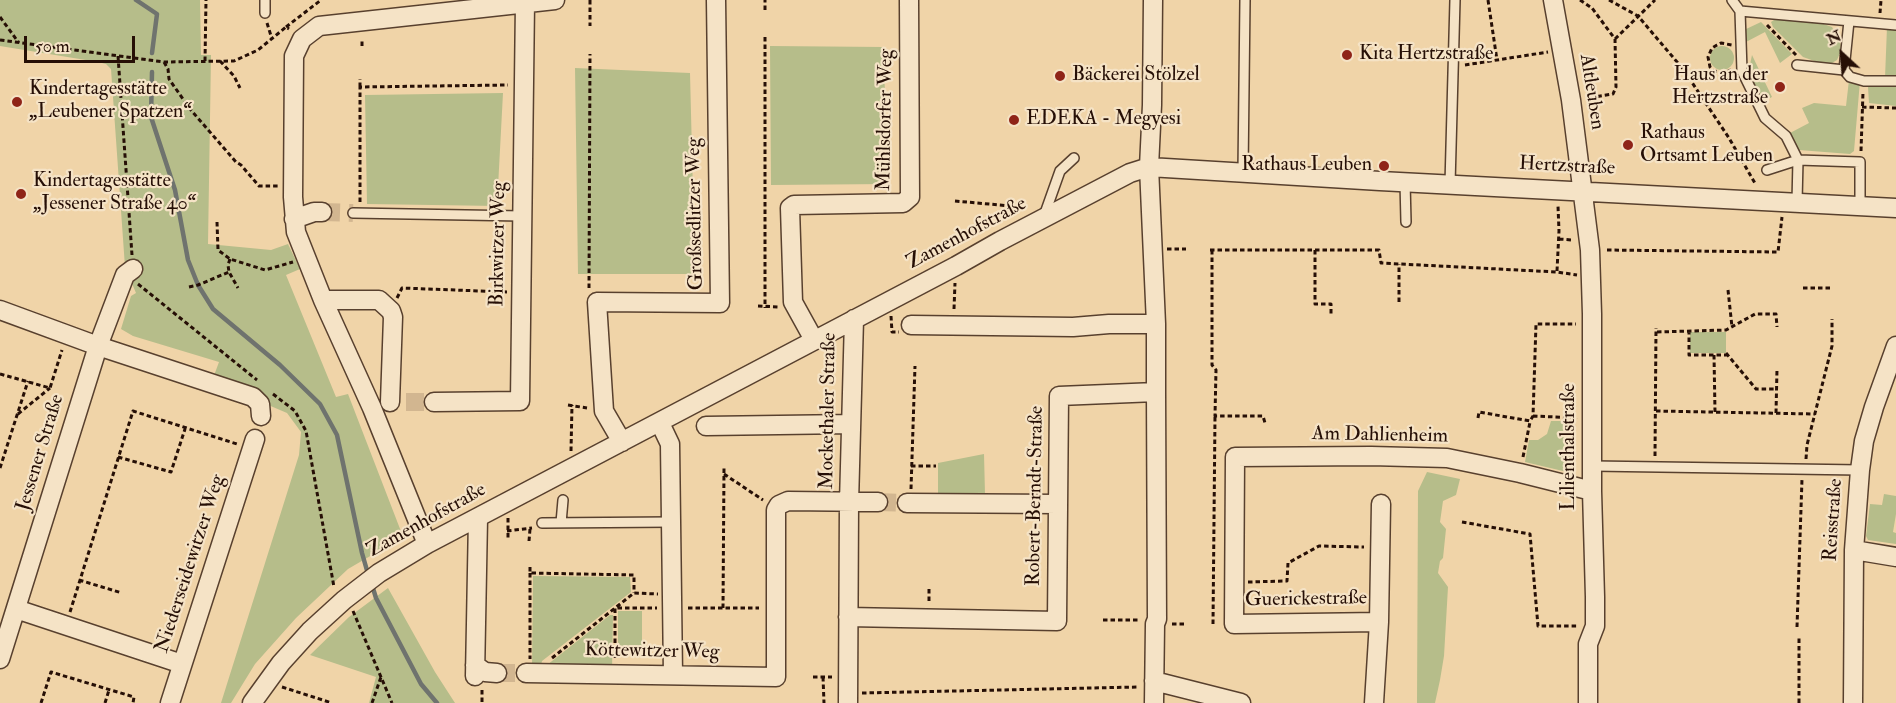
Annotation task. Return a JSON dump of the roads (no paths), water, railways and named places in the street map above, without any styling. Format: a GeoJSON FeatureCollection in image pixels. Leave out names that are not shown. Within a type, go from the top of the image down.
{"type":"FeatureCollection","features":[{"type":"Feature","properties":{"kind":"street"},"geometry":{"type":"LineString","coordinates":[[427,544],[372,408],[323,300],[296,232],[293,186],[294,57],[302,39],[319,26],[385,9],[555,0]]}},
{"type":"Feature","properties":{"kind":"street","name":"Großsedlitzer Weg"},"geometry":{"type":"LineString","coordinates":[[622,442],[604,411],[597,302],[720,303],[716,0]]}},
{"type":"Feature","properties":{"kind":"street","name":"Mühlsdorfer Weg"},"geometry":{"type":"LineString","coordinates":[[814,340],[793,302],[790,208],[794,205],[903,203],[910,197],[909,0]]}},
{"type":"Feature","properties":{"kind":"street"},"geometry":{"type":"LineString","coordinates":[[1153,0],[1149,166],[1156,324],[1157,619],[1154,690],[1241,703]]}},
{"type":"Feature","properties":{"kind":"street","name":"Altleuben"},"geometry":{"type":"LineString","coordinates":[[1553,0],[1571,100],[1582,191]]}},
{"type":"Feature","properties":{"kind":"street","name":"Birkwitzer Weg"},"geometry":{"type":"LineString","coordinates":[[434,402],[520,401],[525,2]]}},
{"type":"Feature","properties":{"kind":"street","name":"Zamenhofstraße"},"geometry":{"type":"LineString","coordinates":[[252,703],[266,682],[310,631],[350,594],[427,544],[660,423],[1043,218],[1130,173],[1149,166]]}},
{"type":"Feature","properties":{"kind":"street","name":"Hertzstraße"},"geometry":{"type":"LineString","coordinates":[[1149,166],[1896,208]]}},
{"type":"Feature","properties":{"kind":"street","name":"Lilienthalstraße"},"geometry":{"type":"LineString","coordinates":[[1582,191],[1590,250],[1591,277],[1594,626],[1588,644],[1588,703]]}},
{"type":"Feature","properties":{"kind":"street"},"geometry":{"type":"LineString","coordinates":[[294,219],[314,212],[322,212]]}},
{"type":"Feature","properties":{"kind":"street","name":"Jessener Straße"},"geometry":{"type":"LineString","coordinates":[[0,659],[98,346],[125,275],[132,269]]}},
{"type":"Feature","properties":{"kind":"street"},"geometry":{"type":"LineString","coordinates":[[323,300],[379,300],[391,311],[398,402],[372,408]]}},
{"type":"Feature","properties":{"kind":"street"},"geometry":{"type":"LineString","coordinates":[[0,310],[98,346],[253,397],[260,404],[261,416]]}},
{"type":"Feature","properties":{"kind":"street","name":"Mockethaler Straße"},"geometry":{"type":"LineString","coordinates":[[848,698],[849,503],[854,319]]}},
{"type":"Feature","properties":{"kind":"street"},"geometry":{"type":"LineString","coordinates":[[911,325],[1073,327],[1156,324]]}},
{"type":"Feature","properties":{"kind":"street","name":"Reisstraße"},"geometry":{"type":"LineString","coordinates":[[1852,703],[1854,550],[1860,470],[1864,441],[1896,345]]}},
{"type":"Feature","properties":{"kind":"street","name":"Robert-Berndt-Straße"},"geometry":{"type":"LineString","coordinates":[[848,618],[1057,621],[1059,396],[1156,392]]}},
{"type":"Feature","properties":{"kind":"street"},"geometry":{"type":"LineString","coordinates":[[660,423],[670,444],[673,675]]}},
{"type":"Feature","properties":{"kind":"street"},"geometry":{"type":"LineString","coordinates":[[706,426],[851,424]]}},
{"type":"Feature","properties":{"kind":"street","name":"Niederseidewitzer Weg"},"geometry":{"type":"LineString","coordinates":[[170,703],[254,443]]}},
{"type":"Feature","properties":{"kind":"street","name":"Am Dahlienheim"},"geometry":{"type":"LineString","coordinates":[[1234,624],[1235,457],[1447,458],[1592,491]]}},
{"type":"Feature","properties":{"kind":"street","name":"Mockethaler Straße"},"geometry":{"type":"LineString","coordinates":[[776,677],[776,510],[788,501],[878,502]]}},
{"type":"Feature","properties":{"kind":"street"},"geometry":{"type":"LineString","coordinates":[[909,503],[1058,504]]}},
{"type":"Feature","properties":{"kind":"street","name":"Guerickestraße"},"geometry":{"type":"LineString","coordinates":[[1374,703],[1379,622],[1381,504]]}},
{"type":"Feature","properties":{"kind":"street"},"geometry":{"type":"LineString","coordinates":[[478,518],[475,670],[497,673]]}},
{"type":"Feature","properties":{"kind":"street"},"geometry":{"type":"LineString","coordinates":[[1854,550],[1896,556]]}},
{"type":"Feature","properties":{"kind":"street"},"geometry":{"type":"LineString","coordinates":[[16,609],[182,664]]}},
{"type":"Feature","properties":{"kind":"street","name":"Guerickestraße"},"geometry":{"type":"LineString","coordinates":[[1234,624],[1379,622]]}},
{"type":"Feature","properties":{"kind":"street","name":"Köttewitzer Weg"},"geometry":{"type":"LineString","coordinates":[[532,673],[776,677]]}},
{"type":"Feature","properties":{"kind":"lane"},"geometry":{"type":"LineString","coordinates":[[265,0],[265,12]]}},
{"type":"Feature","properties":{"kind":"lane"},"geometry":{"type":"LineString","coordinates":[[1243,172],[1245,0]]}},
{"type":"Feature","properties":{"kind":"lane"},"geometry":{"type":"LineString","coordinates":[[1450,184],[1455,0]]}},
{"type":"Feature","properties":{"kind":"lane"},"geometry":{"type":"LineString","coordinates":[[1732,0],[1740,11],[1742,71],[1765,118],[1786,136],[1798,160],[1790,202]]}},
{"type":"Feature","properties":{"kind":"lane"},"geometry":{"type":"LineString","coordinates":[[1740,11],[1896,25]]}},
{"type":"Feature","properties":{"kind":"lane"},"geometry":{"type":"LineString","coordinates":[[1844,70],[1849,21]]}},
{"type":"Feature","properties":{"kind":"lane"},"geometry":{"type":"LineString","coordinates":[[1797,65],[1844,70],[1850,77],[1864,81],[1896,81]]}},
{"type":"Feature","properties":{"kind":"lane"},"geometry":{"type":"LineString","coordinates":[[1043,218],[1060,171],[1074,158]]}},
{"type":"Feature","properties":{"kind":"lane"},"geometry":{"type":"LineString","coordinates":[[1767,170],[1798,160],[1860,162],[1860,207]]}},
{"type":"Feature","properties":{"kind":"lane"},"geometry":{"type":"LineString","coordinates":[[1405,182],[1406,222]]}},
{"type":"Feature","properties":{"kind":"lane"},"geometry":{"type":"LineString","coordinates":[[356,213],[522,216]]}},
{"type":"Feature","properties":{"kind":"lane"},"geometry":{"type":"LineString","coordinates":[[1593,466],[1860,470]]}},
{"type":"Feature","properties":{"kind":"lane"},"geometry":{"type":"LineString","coordinates":[[561,523],[562,500]]}},
{"type":"Feature","properties":{"kind":"lane"},"geometry":{"type":"LineString","coordinates":[[542,523],[672,522]]}},
{"type":"Feature","properties":{"kind":"waterway"},"geometry":{"type":"LineString","coordinates":[[136,0],[157,14],[152,53]]}},
{"type":"Feature","properties":{"kind":"waterway"},"geometry":{"type":"LineString","coordinates":[[152,72],[151,117],[175,190],[188,260],[198,285],[213,309],[280,365],[320,404],[337,435],[368,574]]}},
{"type":"Feature","properties":{"kind":"waterway"},"geometry":{"type":"LineString","coordinates":[[372,585],[376,598],[421,684],[437,703]]}},
{"type":"Feature","properties":{"kind":"tunnel"},"geometry":{"type":"LineString","coordinates":[[322,212],[353,213]]}},
{"type":"Feature","properties":{"kind":"tunnel"},"geometry":{"type":"LineString","coordinates":[[406,402],[434,402]]}},
{"type":"Feature","properties":{"kind":"tunnel"},"geometry":{"type":"LineString","coordinates":[[878,502],[907,503]]}},
{"type":"Feature","properties":{"kind":"tunnel"},"geometry":{"type":"LineString","coordinates":[[497,673],[526,673]]}},
{"type":"Feature","properties":{"kind":"place","name":"Kita Hertzstraße"},"geometry":{"type":"Point","coordinates":[1347,55]}},
{"type":"Feature","properties":{"kind":"place","name":"Bäckerei Stölzel"},"geometry":{"type":"Point","coordinates":[1060,76]}},
{"type":"Feature","properties":{"kind":"place","name":"Haus an der Hertzstraße"},"geometry":{"type":"Point","coordinates":[1780,87]}},
{"type":"Feature","properties":{"kind":"place","name":"Kindertagesstätte „Leubener Spatzen“"},"geometry":{"type":"Point","coordinates":[17,102]}},
{"type":"Feature","properties":{"kind":"place","name":"EDEKA - Megyesi"},"geometry":{"type":"Point","coordinates":[1014,120]}},
{"type":"Feature","properties":{"kind":"place","name":"Rathaus Ortsamt Leuben"},"geometry":{"type":"Point","coordinates":[1628,145]}},
{"type":"Feature","properties":{"kind":"place","name":"Rathaus Leuben"},"geometry":{"type":"Point","coordinates":[1384,166]}},
{"type":"Feature","properties":{"kind":"place","name":"Kindertagesstätte „Jessener Straße 40“"},"geometry":{"type":"Point","coordinates":[21,194]}}]}
